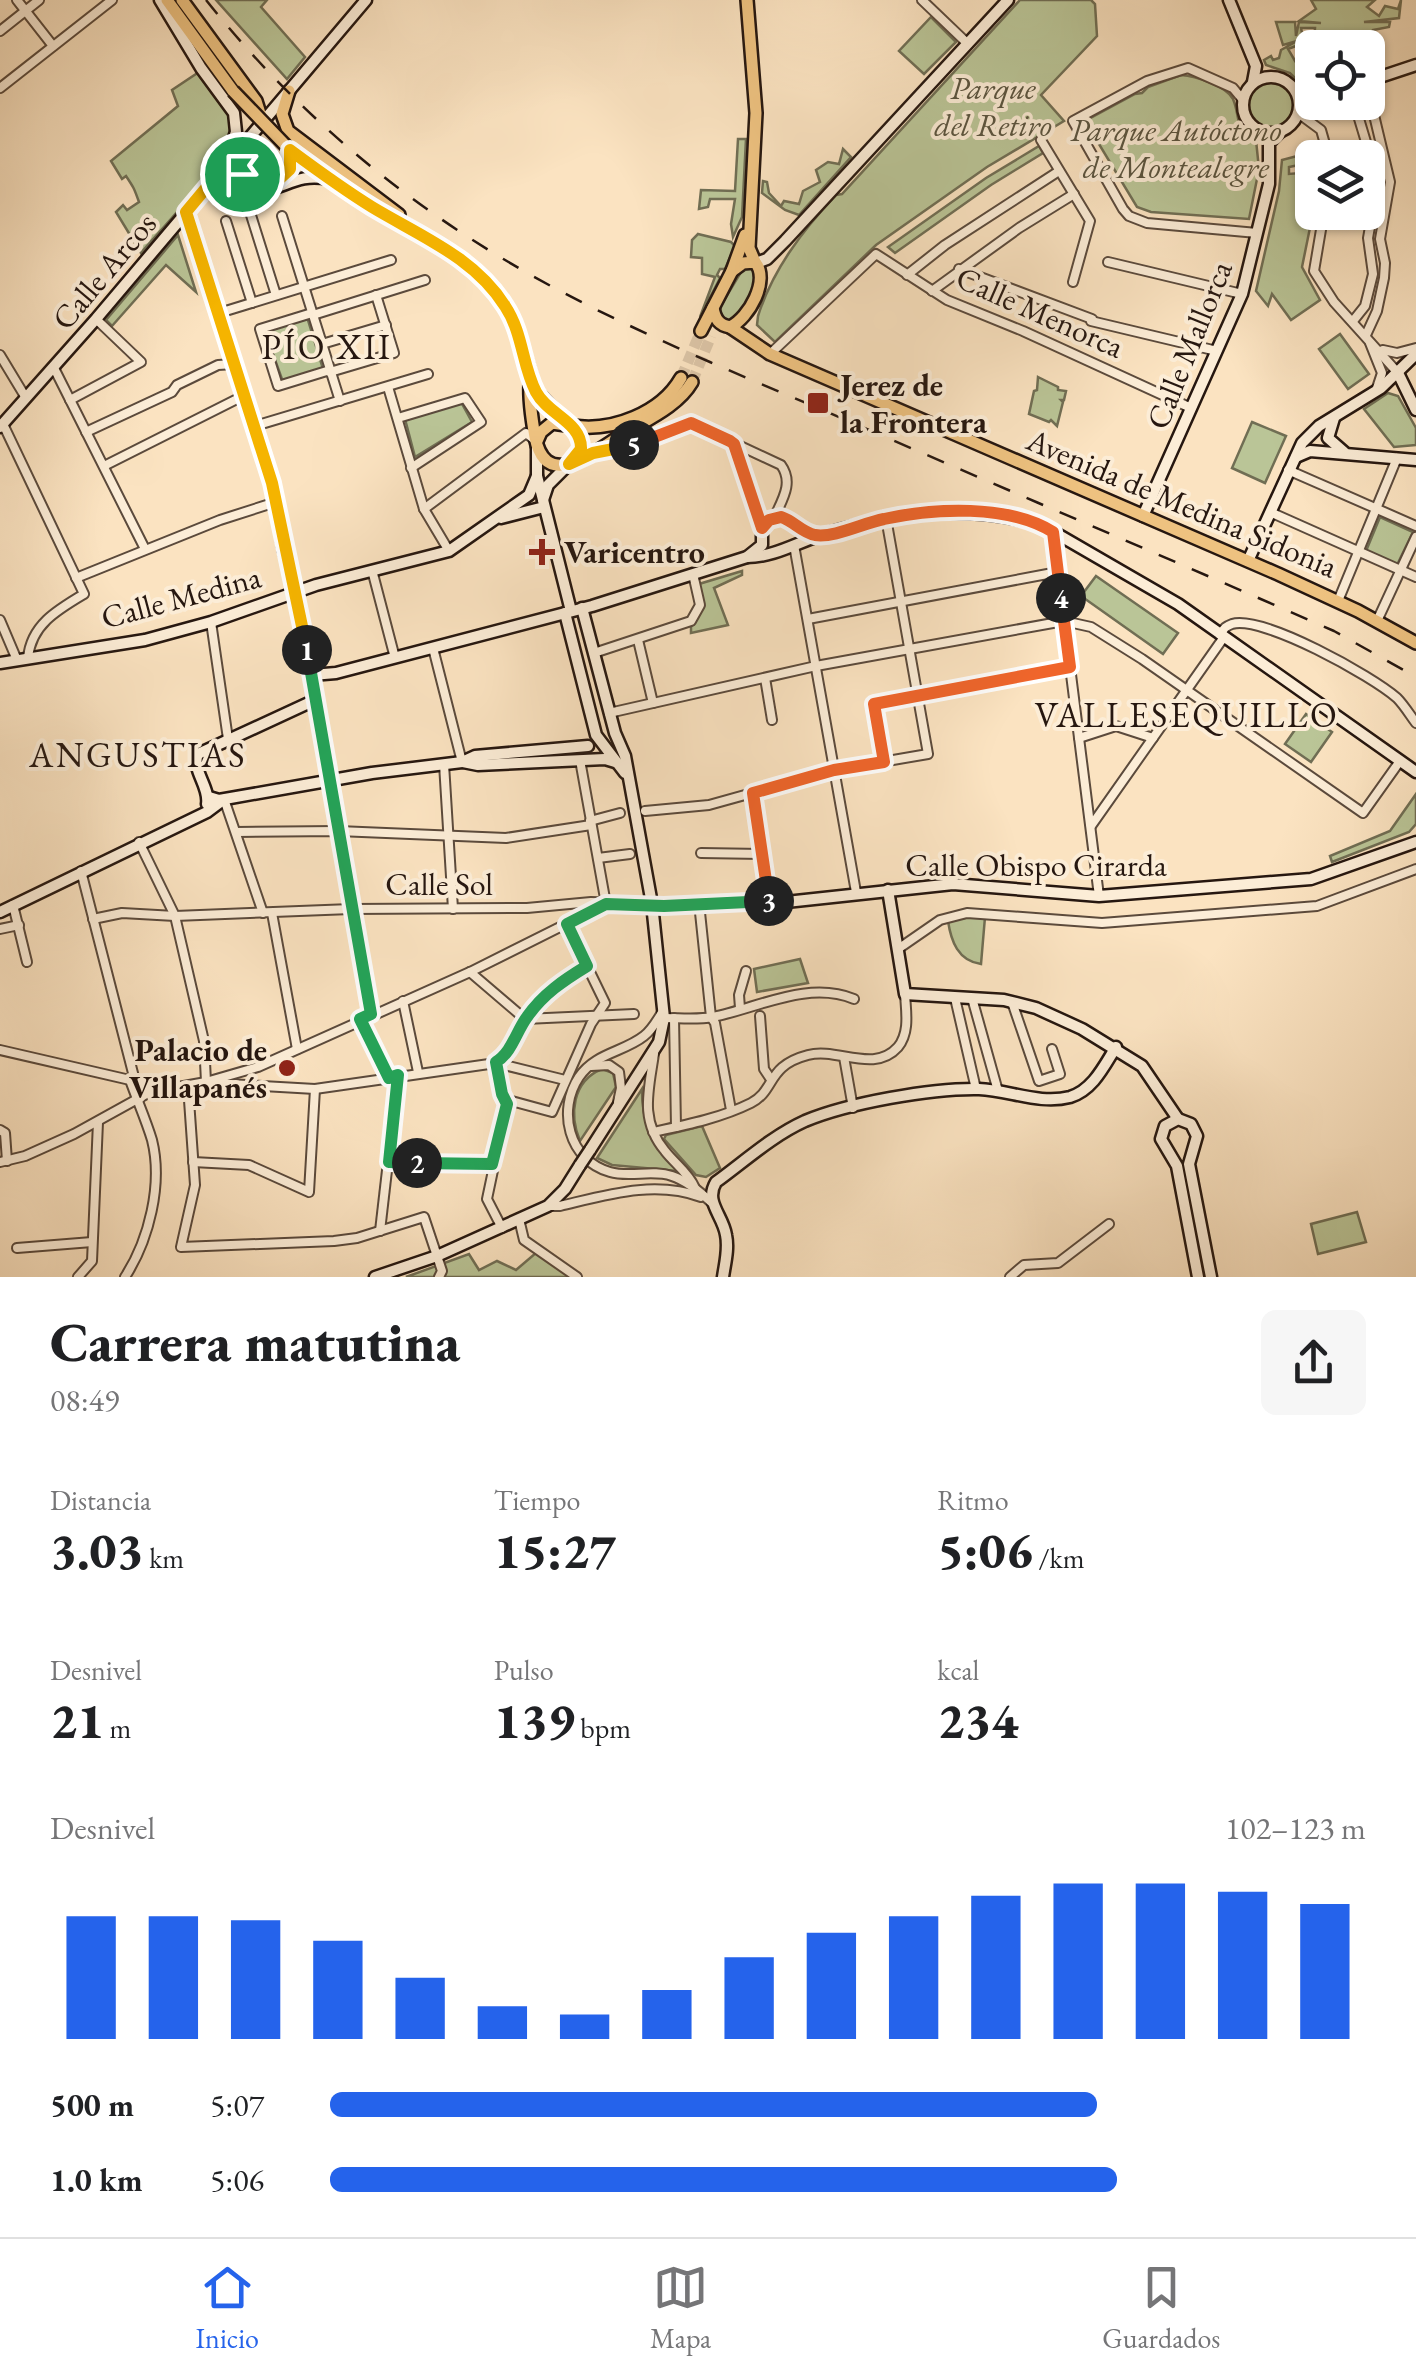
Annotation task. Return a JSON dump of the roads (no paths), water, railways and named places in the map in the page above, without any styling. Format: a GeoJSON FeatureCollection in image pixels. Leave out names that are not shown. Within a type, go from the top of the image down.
{"type":"FeatureCollection","features":[{"type":"Feature","properties":{"kind":"main road"},"geometry":{"type":"LineString","coordinates":[[164,0],[233,91],[290,150],[331,180],[466,262],[497,293],[516,325],[531,380],[545,404],[570,425],[582,446],[569,464]]}},
{"type":"Feature","properties":{"kind":"main road"},"geometry":{"type":"LineString","coordinates":[[182,0],[256,101],[262,120]]}},
{"type":"Feature","properties":{"kind":"main road"},"geometry":{"type":"LineString","coordinates":[[747,0],[756,113],[751,212],[749,248],[762,270],[762,280],[739,323],[706,334],[751,212]]}},
{"type":"Feature","properties":{"kind":"main road"},"geometry":{"type":"LineString","coordinates":[[288,91],[282,114],[288,132],[435,242]]}},
{"type":"Feature","properties":{"kind":"main road"},"geometry":{"type":"LineString","coordinates":[[256,101],[277,104]]}},
{"type":"Feature","properties":{"kind":"main road"},"geometry":{"type":"LineString","coordinates":[[732,271],[742,262],[756,263]]}},
{"type":"Feature","properties":{"kind":"main road"},"geometry":{"type":"LineString","coordinates":[[714,308],[717,321],[728,327]]}},
{"type":"Feature","properties":{"kind":"main road"},"geometry":{"type":"LineString","coordinates":[[746,312],[748,330],[765,350]]}},
{"type":"Feature","properties":{"kind":"main road","name":"Avenida de Medina Sidonia"},"geometry":{"type":"LineString","coordinates":[[728,327],[765,350],[1338,601],[1416,642]]}},
{"type":"Feature","properties":{"kind":"main road"},"geometry":{"type":"LineString","coordinates":[[531,380],[537,445],[548,463],[569,464],[673,403],[687,380],[628,420],[606,428],[546,426],[537,445]]}},
{"type":"Feature","properties":{"kind":"street"},"geometry":{"type":"LineString","coordinates":[[17,0],[53,46]]}},
{"type":"Feature","properties":{"kind":"street"},"geometry":{"type":"LineString","coordinates":[[0,30],[39,0]]}},
{"type":"Feature","properties":{"kind":"street"},"geometry":{"type":"LineString","coordinates":[[0,88],[112,0]]}},
{"type":"Feature","properties":{"kind":"street"},"geometry":{"type":"LineString","coordinates":[[164,0],[201,68],[234,112],[236,132],[224,165]]}},
{"type":"Feature","properties":{"kind":"street"},"geometry":{"type":"LineString","coordinates":[[922,0],[968,44]]}},
{"type":"Feature","properties":{"kind":"street"},"geometry":{"type":"LineString","coordinates":[[756,263],[767,259],[785,241],[1008,0]]}},
{"type":"Feature","properties":{"kind":"street"},"geometry":{"type":"LineString","coordinates":[[1229,0],[1256,66],[1269,76],[1287,81],[1295,96]]}},
{"type":"Feature","properties":{"kind":"street","name":"Calle Arcos"},"geometry":{"type":"LineString","coordinates":[[2,425],[96,320],[360,3]]}},
{"type":"Feature","properties":{"kind":"street"},"geometry":{"type":"LineString","coordinates":[[1385,76],[1416,64]]}},
{"type":"Feature","properties":{"kind":"street"},"geometry":{"type":"LineString","coordinates":[[1243,100],[1253,83],[1256,66]]}},
{"type":"Feature","properties":{"kind":"street"},"geometry":{"type":"LineString","coordinates":[[1258,233],[1146,223],[1130,216],[1073,122],[1148,81],[1188,68],[1232,88],[1243,100],[1246,119],[1269,144],[1288,128],[1295,113]]}},
{"type":"Feature","properties":{"kind":"street"},"geometry":{"type":"LineString","coordinates":[[1253,83],[1269,76]]}},
{"type":"Feature","properties":{"kind":"street"},"geometry":{"type":"LineString","coordinates":[[1354,321],[1365,306],[1373,274],[1368,238],[1378,182],[1362,120]]}},
{"type":"Feature","properties":{"kind":"street"},"geometry":{"type":"LineString","coordinates":[[1376,120],[1390,182],[1380,239],[1384,278],[1377,311],[1366,335],[1381,367],[1378,390]]}},
{"type":"Feature","properties":{"kind":"street"},"geometry":{"type":"LineString","coordinates":[[1260,131],[1280,132]]}},
{"type":"Feature","properties":{"kind":"street"},"geometry":{"type":"LineString","coordinates":[[1041,140],[1090,221],[1073,282]]}},
{"type":"Feature","properties":{"kind":"street","name":"Calle Mallorca"},"geometry":{"type":"LineString","coordinates":[[1143,516],[1242,294],[1269,184],[1269,144]]}},
{"type":"Feature","properties":{"kind":"street"},"geometry":{"type":"LineString","coordinates":[[242,145],[242,174],[258,184],[277,181],[287,174],[292,165],[290,150]]}},
{"type":"Feature","properties":{"kind":"street"},"geometry":{"type":"LineString","coordinates":[[907,275],[974,224],[1060,171]]}},
{"type":"Feature","properties":{"kind":"street"},"geometry":{"type":"LineString","coordinates":[[213,180],[232,176],[255,191],[275,189],[304,176],[331,180]]}},
{"type":"Feature","properties":{"kind":"street"},"geometry":{"type":"LineString","coordinates":[[932,291],[1074,194]]}},
{"type":"Feature","properties":{"kind":"street"},"geometry":{"type":"LineString","coordinates":[[186,212],[276,502],[312,675],[371,1014]]}},
{"type":"Feature","properties":{"kind":"street"},"geometry":{"type":"LineString","coordinates":[[250,212],[276,296]]}},
{"type":"Feature","properties":{"kind":"street"},"geometry":{"type":"LineString","coordinates":[[282,216],[340,401]]}},
{"type":"Feature","properties":{"kind":"street"},"geometry":{"type":"LineString","coordinates":[[226,221],[252,303]]}},
{"type":"Feature","properties":{"kind":"street"},"geometry":{"type":"LineString","coordinates":[[1321,230],[1314,271],[1334,302],[1398,373],[1416,410]]}},
{"type":"Feature","properties":{"kind":"street"},"geometry":{"type":"LineString","coordinates":[[762,280],[785,241]]}},
{"type":"Feature","properties":{"kind":"street","name":"Calle Menorca"},"geometry":{"type":"LineString","coordinates":[[765,350],[872,255],[879,255],[932,291],[984,318],[1023,331],[1191,408]]}},
{"type":"Feature","properties":{"kind":"street"},"geometry":{"type":"LineString","coordinates":[[219,313],[391,260]]}},
{"type":"Feature","properties":{"kind":"street"},"geometry":{"type":"LineString","coordinates":[[1108,262],[1242,294]]}},
{"type":"Feature","properties":{"kind":"street"},"geometry":{"type":"LineString","coordinates":[[959,269],[1092,320],[1217,351]]}},
{"type":"Feature","properties":{"kind":"street"},"geometry":{"type":"LineString","coordinates":[[376,295],[394,353],[278,386],[260,328],[425,280]]}},
{"type":"Feature","properties":{"kind":"street"},"geometry":{"type":"LineString","coordinates":[[70,400],[140,362],[96,320]]}},
{"type":"Feature","properties":{"kind":"street"},"geometry":{"type":"LineString","coordinates":[[322,344],[386,326]]}},
{"type":"Feature","properties":{"kind":"street"},"geometry":{"type":"LineString","coordinates":[[1379,348],[1415,354]]}},
{"type":"Feature","properties":{"kind":"street"},"geometry":{"type":"LineString","coordinates":[[0,354],[26,398]]}},
{"type":"Feature","properties":{"kind":"street"},"geometry":{"type":"LineString","coordinates":[[1248,562],[1288,470],[1310,435],[1378,390],[1415,354]]}},
{"type":"Feature","properties":{"kind":"street"},"geometry":{"type":"LineString","coordinates":[[86,432],[172,392],[177,385],[218,365],[235,364]]}},
{"type":"Feature","properties":{"kind":"street"},"geometry":{"type":"LineString","coordinates":[[54,368],[144,549]]}},
{"type":"Feature","properties":{"kind":"street"},"geometry":{"type":"LineString","coordinates":[[255,426],[428,374]]}},
{"type":"Feature","properties":{"kind":"street"},"geometry":{"type":"LineString","coordinates":[[388,386],[424,509],[449,551],[532,492],[537,476]]}},
{"type":"Feature","properties":{"kind":"street"},"geometry":{"type":"LineString","coordinates":[[1378,390],[1396,387],[1406,392]]}},
{"type":"Feature","properties":{"kind":"street"},"geometry":{"type":"LineString","coordinates":[[104,466],[245,395]]}},
{"type":"Feature","properties":{"kind":"street"},"geometry":{"type":"LineString","coordinates":[[398,418],[464,398],[481,422],[411,468]]}},
{"type":"Feature","properties":{"kind":"street"},"geometry":{"type":"LineString","coordinates":[[1334,418],[1328,438],[1345,453]]}},
{"type":"Feature","properties":{"kind":"street"},"geometry":{"type":"LineString","coordinates":[[593,453],[624,449],[691,423],[781,465],[786,470],[787,488],[763,533],[759,549],[747,557]]}},
{"type":"Feature","properties":{"kind":"street"},"geometry":{"type":"LineString","coordinates":[[2,425],[84,594],[56,612],[30,638],[22,659]]}},
{"type":"Feature","properties":{"kind":"street"},"geometry":{"type":"LineString","coordinates":[[424,509],[526,433],[532,435],[537,445],[537,476],[572,611],[594,740],[604,755],[623,770]]}},
{"type":"Feature","properties":{"kind":"street"},"geometry":{"type":"LineString","coordinates":[[734,444],[763,533],[771,547],[789,548]]}},
{"type":"Feature","properties":{"kind":"street"},"geometry":{"type":"LineString","coordinates":[[1295,458],[1310,450],[1409,458],[1376,508],[1338,601]]}},
{"type":"Feature","properties":{"kind":"street"},"geometry":{"type":"LineString","coordinates":[[544,504],[548,485],[569,464]]}},
{"type":"Feature","properties":{"kind":"street"},"geometry":{"type":"LineString","coordinates":[[1288,470],[1416,526]]}},
{"type":"Feature","properties":{"kind":"street"},"geometry":{"type":"LineString","coordinates":[[76,578],[276,502]]}},
{"type":"Feature","properties":{"kind":"street"},"geometry":{"type":"LineString","coordinates":[[490,521],[544,504]]}},
{"type":"Feature","properties":{"kind":"street"},"geometry":{"type":"LineString","coordinates":[[312,675],[336,673],[572,611],[886,518],[943,512],[991,514],[1027,521],[1053,532],[1178,604],[1416,772]]}},
{"type":"Feature","properties":{"kind":"street"},"geometry":{"type":"LineString","coordinates":[[1270,512],[1416,577]]}},
{"type":"Feature","properties":{"kind":"street"},"geometry":{"type":"LineString","coordinates":[[774,518],[788,519],[819,536]]}},
{"type":"Feature","properties":{"kind":"street"},"geometry":{"type":"LineString","coordinates":[[645,810],[709,805],[834,770],[928,754],[886,518]]}},
{"type":"Feature","properties":{"kind":"street"},"geometry":{"type":"LineString","coordinates":[[789,548],[799,537],[798,527]]}},
{"type":"Feature","properties":{"kind":"street"},"geometry":{"type":"LineString","coordinates":[[1053,532],[1099,896]]}},
{"type":"Feature","properties":{"kind":"street"},"geometry":{"type":"LineString","coordinates":[[1377,621],[1416,537]]}},
{"type":"Feature","properties":{"kind":"street"},"geometry":{"type":"LineString","coordinates":[[789,548],[808,619],[856,892]]}},
{"type":"Feature","properties":{"kind":"street","name":"Calle Medina"},"geometry":{"type":"LineString","coordinates":[[0,663],[145,640],[211,622],[295,591],[449,551]]}},
{"type":"Feature","properties":{"kind":"street"},"geometry":{"type":"LineString","coordinates":[[372,570],[395,658]]}},
{"type":"Feature","properties":{"kind":"street"},"geometry":{"type":"LineString","coordinates":[[808,619],[1058,572]]}},
{"type":"Feature","properties":{"kind":"street"},"geometry":{"type":"LineString","coordinates":[[594,653],[691,620],[700,604],[693,574]]}},
{"type":"Feature","properties":{"kind":"street"},"geometry":{"type":"LineString","coordinates":[[572,611],[594,653],[614,733],[624,756],[623,770],[652,904],[676,1127]]}},
{"type":"Feature","properties":{"kind":"street"},"geometry":{"type":"LineString","coordinates":[[0,620],[22,659]]}},
{"type":"Feature","properties":{"kind":"street"},"geometry":{"type":"LineString","coordinates":[[211,622],[228,739]]}},
{"type":"Feature","properties":{"kind":"street"},"geometry":{"type":"LineString","coordinates":[[609,714],[816,666],[1064,622],[1091,627],[1363,813],[1400,761]]}},
{"type":"Feature","properties":{"kind":"street"},"geometry":{"type":"LineString","coordinates":[[1090,826],[1187,690],[1225,628],[1236,623],[1276,631],[1353,668],[1398,699],[1416,724]]}},
{"type":"Feature","properties":{"kind":"street"},"geometry":{"type":"LineString","coordinates":[[638,640],[654,703]]}},
{"type":"Feature","properties":{"kind":"street"},"geometry":{"type":"LineString","coordinates":[[432,648],[462,762]]}},
{"type":"Feature","properties":{"kind":"street"},"geometry":{"type":"LineString","coordinates":[[884,762],[874,704],[1070,667]]}},
{"type":"Feature","properties":{"kind":"street"},"geometry":{"type":"LineString","coordinates":[[315,700],[319,684],[336,673]]}},
{"type":"Feature","properties":{"kind":"street"},"geometry":{"type":"LineString","coordinates":[[764,678],[772,720]]}},
{"type":"Feature","properties":{"kind":"street"},"geometry":{"type":"LineString","coordinates":[[202,813],[209,798],[196,762],[198,754],[315,700]]}},
{"type":"Feature","properties":{"kind":"street"},"geometry":{"type":"LineString","coordinates":[[1079,738],[1116,726],[1154,738]]}},
{"type":"Feature","properties":{"kind":"street"},"geometry":{"type":"LineString","coordinates":[[577,756],[594,740],[611,740],[614,733]]}},
{"type":"Feature","properties":{"kind":"street"},"geometry":{"type":"LineString","coordinates":[[604,755],[614,733]]}},
{"type":"Feature","properties":{"kind":"street"},"geometry":{"type":"LineString","coordinates":[[209,798],[224,799],[462,762],[478,765],[604,755]]}},
{"type":"Feature","properties":{"kind":"street"},"geometry":{"type":"LineString","coordinates":[[0,1130],[5,1133],[4,1162],[98,1122],[150,1092],[262,1066],[470,972],[606,904],[577,756]]}},
{"type":"Feature","properties":{"kind":"street"},"geometry":{"type":"LineString","coordinates":[[444,764],[454,909]]}},
{"type":"Feature","properties":{"kind":"street"},"geometry":{"type":"LineString","coordinates":[[753,793],[769,903]]}},
{"type":"Feature","properties":{"kind":"street"},"geometry":{"type":"LineString","coordinates":[[0,912],[216,807],[224,799]]}},
{"type":"Feature","properties":{"kind":"street"},"geometry":{"type":"LineString","coordinates":[[224,799],[268,913],[298,1049]]}},
{"type":"Feature","properties":{"kind":"street"},"geometry":{"type":"LineString","coordinates":[[236,832],[520,837],[620,813]]}},
{"type":"Feature","properties":{"kind":"street","name":"Calle Obispo Cirarda"},"geometry":{"type":"LineString","coordinates":[[652,904],[769,903],[953,884],[1099,896],[1311,879],[1416,838]]}},
{"type":"Feature","properties":{"kind":"street"},"geometry":{"type":"LineString","coordinates":[[139,842],[175,916],[204,1041],[206,1082]]}},
{"type":"Feature","properties":{"kind":"street"},"geometry":{"type":"LineString","coordinates":[[701,853],[762,854]]}},
{"type":"Feature","properties":{"kind":"street"},"geometry":{"type":"LineString","coordinates":[[598,858],[630,854]]}},
{"type":"Feature","properties":{"kind":"street"},"geometry":{"type":"LineString","coordinates":[[898,948],[940,920],[967,914],[1102,923],[1317,906],[1416,869]]}},
{"type":"Feature","properties":{"kind":"street"},"geometry":{"type":"LineString","coordinates":[[81,871],[154,1159],[152,1205],[142,1249],[125,1277]]}},
{"type":"Feature","properties":{"kind":"street"},"geometry":{"type":"LineString","coordinates":[[654,1132],[754,1102],[786,1062],[813,1053],[866,1060],[883,1058],[898,1046],[906,1030],[905,994],[888,890]]}},
{"type":"Feature","properties":{"kind":"street"},"geometry":{"type":"LineString","coordinates":[[586,903],[589,914]]}},
{"type":"Feature","properties":{"kind":"street"},"geometry":{"type":"LineString","coordinates":[[699,903],[711,1017],[731,1110]]}},
{"type":"Feature","properties":{"kind":"street","name":"Calle Sol"},"geometry":{"type":"LineString","coordinates":[[93,920],[122,913],[175,916],[652,904]]}},
{"type":"Feature","properties":{"kind":"street"},"geometry":{"type":"LineString","coordinates":[[13,906],[27,962]]}},
{"type":"Feature","properties":{"kind":"street"},"geometry":{"type":"LineString","coordinates":[[504,1098],[552,1112],[605,1003],[567,924]]}},
{"type":"Feature","properties":{"kind":"street"},"geometry":{"type":"LineString","coordinates":[[0,929],[20,925]]}},
{"type":"Feature","properties":{"kind":"street"},"geometry":{"type":"LineString","coordinates":[[206,1082],[315,1089],[496,1062],[505,1057],[525,1019],[552,989],[587,966]]}},
{"type":"Feature","properties":{"kind":"street"},"geometry":{"type":"LineString","coordinates":[[740,1008],[746,970]]}},
{"type":"Feature","properties":{"kind":"street"},"geometry":{"type":"LineString","coordinates":[[470,972],[525,1019],[634,1014]]}},
{"type":"Feature","properties":{"kind":"street"},"geometry":{"type":"LineString","coordinates":[[854,999],[840,993],[810,994],[774,998],[711,1017],[667,1016],[646,1034],[587,1068],[574,1086],[567,1116],[571,1136],[583,1154],[609,1172],[659,1173],[695,1188],[716,1182],[774,1138],[805,1122],[854,1108],[976,1089],[1052,1099],[1069,1097],[1082,1092],[1096,1079],[1116,1048]]}},
{"type":"Feature","properties":{"kind":"street"},"geometry":{"type":"LineString","coordinates":[[905,994],[1012,1002],[1036,1008],[1116,1048],[1149,1075],[1173,1117],[1196,1129],[1189,1164],[1211,1277]]}},
{"type":"Feature","properties":{"kind":"street"},"geometry":{"type":"LineString","coordinates":[[954,998],[976,1089]]}},
{"type":"Feature","properties":{"kind":"street"},"geometry":{"type":"LineString","coordinates":[[972,998],[998,1091]]}},
{"type":"Feature","properties":{"kind":"street"},"geometry":{"type":"LineString","coordinates":[[404,1001],[418,1072]]}},
{"type":"Feature","properties":{"kind":"street"},"geometry":{"type":"LineString","coordinates":[[1012,1002],[1038,1081],[1060,1074],[1052,1049]]}},
{"type":"Feature","properties":{"kind":"street"},"geometry":{"type":"LineString","coordinates":[[667,1016],[654,1050],[646,1100],[654,1132],[695,1188],[711,1202],[726,1231],[723,1277]]}},
{"type":"Feature","properties":{"kind":"street"},"geometry":{"type":"LineString","coordinates":[[760,1016],[764,1069],[770,1078]]}},
{"type":"Feature","properties":{"kind":"street"},"geometry":{"type":"LineString","coordinates":[[360,1019],[394,1076],[380,1232]]}},
{"type":"Feature","properties":{"kind":"street"},"geometry":{"type":"LineString","coordinates":[[0,1050],[132,1078],[150,1092]]}},
{"type":"Feature","properties":{"kind":"street"},"geometry":{"type":"LineString","coordinates":[[548,1206],[564,1189],[654,1050]]}},
{"type":"Feature","properties":{"kind":"street"},"geometry":{"type":"LineString","coordinates":[[844,1056],[854,1108]]}},
{"type":"Feature","properties":{"kind":"street"},"geometry":{"type":"LineString","coordinates":[[496,1062],[565,1080]]}},
{"type":"Feature","properties":{"kind":"street"},"geometry":{"type":"LineString","coordinates":[[496,1062],[507,1104],[487,1200],[502,1228]]}},
{"type":"Feature","properties":{"kind":"street"},"geometry":{"type":"LineString","coordinates":[[587,1068],[609,1064],[619,1072],[621,1088],[616,1108]]}},
{"type":"Feature","properties":{"kind":"street"},"geometry":{"type":"LineString","coordinates":[[248,1070],[250,1086]]}},
{"type":"Feature","properties":{"kind":"street"},"geometry":{"type":"LineString","coordinates":[[188,1086],[194,1197],[181,1247],[320,1242],[380,1232],[424,1217],[442,1271],[439,1277]]}},
{"type":"Feature","properties":{"kind":"street"},"geometry":{"type":"LineString","coordinates":[[192,1162],[249,1165],[310,1192],[315,1089]]}},
{"type":"Feature","properties":{"kind":"street"},"geometry":{"type":"LineString","coordinates":[[1173,1117],[1162,1132],[1163,1146],[1176,1166],[1198,1277]]}},
{"type":"Feature","properties":{"kind":"street"},"geometry":{"type":"LineString","coordinates":[[78,1277],[92,1261],[98,1122]]}},
{"type":"Feature","properties":{"kind":"street"},"geometry":{"type":"LineString","coordinates":[[1167,1152],[1180,1156],[1193,1150]]}},
{"type":"Feature","properties":{"kind":"street"},"geometry":{"type":"LineString","coordinates":[[389,1162],[492,1164]]}},
{"type":"Feature","properties":{"kind":"street"},"geometry":{"type":"LineString","coordinates":[[711,1202],[716,1182]]}},
{"type":"Feature","properties":{"kind":"street"},"geometry":{"type":"LineString","coordinates":[[374,1277],[437,1256],[548,1206],[647,1189],[681,1191],[711,1202]]}},
{"type":"Feature","properties":{"kind":"street"},"geometry":{"type":"LineString","coordinates":[[519,1219],[524,1240],[577,1277]]}},
{"type":"Feature","properties":{"kind":"street"},"geometry":{"type":"LineString","coordinates":[[1010,1277],[1024,1265],[1058,1263],[1109,1224]]}},
{"type":"Feature","properties":{"kind":"street"},"geometry":{"type":"LineString","coordinates":[[17,1248],[92,1242]]}},
{"type":"Feature","properties":{"kind":"tunnel"},"geometry":{"type":"LineString","coordinates":[[681,378],[701,331]]}},
{"type":"Feature","properties":{"kind":"tunnel"},"geometry":{"type":"LineString","coordinates":[[692,382],[711,336]]}},
{"type":"Feature","properties":{"kind":"railway"},"geometry":{"type":"LineString","coordinates":[[206,0],[271,74],[341,142],[458,231],[544,282],[682,350],[1334,631],[1416,677]]}},
{"type":"Feature","properties":{"kind":"place","name":"Jerez de la Frontera"},"geometry":{"type":"Point","coordinates":[818,403]}},
{"type":"Feature","properties":{"kind":"place","name":"Varicentro"},"geometry":{"type":"Point","coordinates":[542,552]}},
{"type":"Feature","properties":{"kind":"place","name":"Palacio de Villapanés"},"geometry":{"type":"Point","coordinates":[287,1068]}},
{"type":"Feature","properties":{"kind":"district","name":"PÍO XII"},"geometry":{"type":"Point","coordinates":[327,347]}},
{"type":"Feature","properties":{"kind":"district","name":"VALLESEQUILLO"},"geometry":{"type":"Point","coordinates":[1187,715]}},
{"type":"Feature","properties":{"kind":"district","name":"ANGUSTIAS"},"geometry":{"type":"Point","coordinates":[138,755]}},
{"type":"Feature","properties":{"kind":"park label","name":"Parque del Retiro"},"geometry":{"type":"Point","coordinates":[993,106]}},
{"type":"Feature","properties":{"kind":"park label","name":"Parque Autóctono de Montealegre"},"geometry":{"type":"Point","coordinates":[1176,148]}}]}
